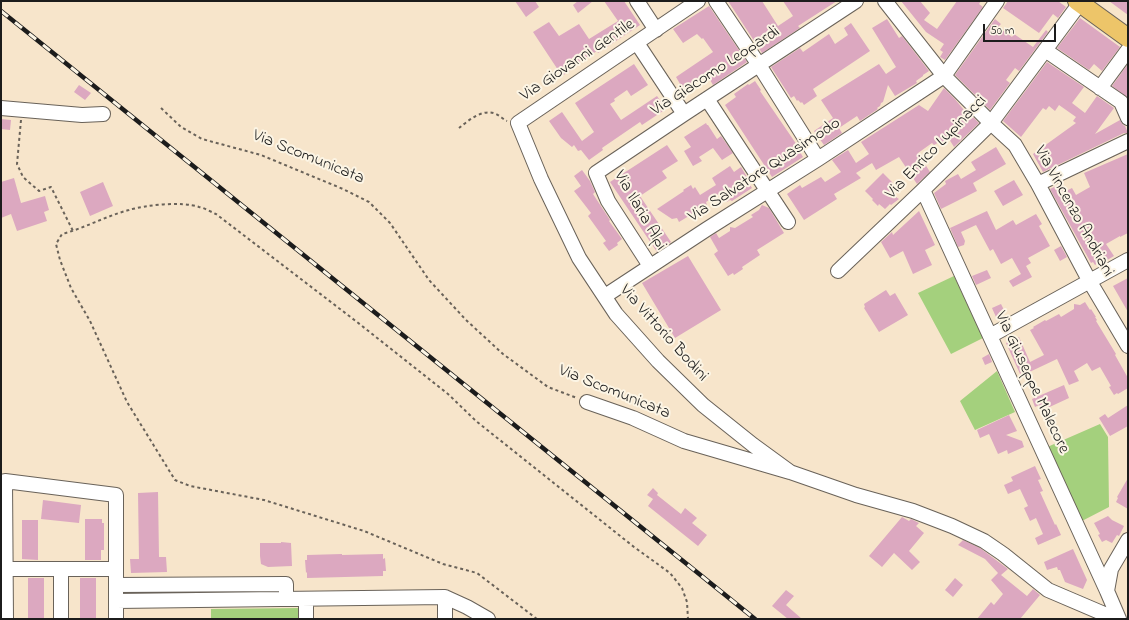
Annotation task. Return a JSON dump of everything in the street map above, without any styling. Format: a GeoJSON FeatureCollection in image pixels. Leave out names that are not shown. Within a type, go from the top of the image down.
{"type":"FeatureCollection","features":[{"type":"Feature","properties":{"kind":"main road"},"geometry":{"type":"LineString","coordinates":[[1078,2],[1128,38]]}},
{"type":"Feature","properties":{"kind":"street"},"geometry":{"type":"LineString","coordinates":[[637,1],[656,30]]}},
{"type":"Feature","properties":{"kind":"street","name":"Via Giovanni Gentile"},"geometry":{"type":"LineString","coordinates":[[518,123],[698,1]]}},
{"type":"Feature","properties":{"kind":"street"},"geometry":{"type":"LineString","coordinates":[[716,1],[759,65],[818,159]]}},
{"type":"Feature","properties":{"kind":"street","name":"Via Giacomo Leopardi"},"geometry":{"type":"LineString","coordinates":[[596,173],[856,1]]}},
{"type":"Feature","properties":{"kind":"street","name":"Via Vincenzo Andriani"},"geometry":{"type":"LineString","coordinates":[[885,1],[944,76],[990,123],[1015,145],[1038,184],[1090,282],[1128,346]]}},
{"type":"Feature","properties":{"kind":"street"},"geometry":{"type":"LineString","coordinates":[[944,76],[997,1]]}},
{"type":"Feature","properties":{"kind":"street","name":"Via Enrico Lupinacci"},"geometry":{"type":"LineString","coordinates":[[838,271],[923,190],[990,123],[1045,50],[1078,2]]}},
{"type":"Feature","properties":{"kind":"street"},"geometry":{"type":"LineString","coordinates":[[637,43],[684,114]]}},
{"type":"Feature","properties":{"kind":"street"},"geometry":{"type":"LineString","coordinates":[[1045,50],[1121,102],[1128,118]]}},
{"type":"Feature","properties":{"kind":"street"},"geometry":{"type":"LineString","coordinates":[[1100,88],[1128,50]]}},
{"type":"Feature","properties":{"kind":"street","name":"Via Salvatore Quasimodo"},"geometry":{"type":"LineString","coordinates":[[605,296],[944,76]]}},
{"type":"Feature","properties":{"kind":"street"},"geometry":{"type":"LineString","coordinates":[[707,99],[788,222]]}},
{"type":"Feature","properties":{"kind":"street"},"geometry":{"type":"LineString","coordinates":[[1,108],[82,115],[103,114]]}},
{"type":"Feature","properties":{"kind":"street","name":"Via Vittorio Bodini"},"geometry":{"type":"LineString","coordinates":[[518,123],[541,179],[579,258],[616,314],[658,361],[703,405],[790,472]]}},
{"type":"Feature","properties":{"kind":"street"},"geometry":{"type":"LineString","coordinates":[[1038,184],[1128,141]]}},
{"type":"Feature","properties":{"kind":"street","name":"Via Ilaria Alpi"},"geometry":{"type":"LineString","coordinates":[[596,173],[608,201],[650,266]]}},
{"type":"Feature","properties":{"kind":"street","name":"Via Giuseppe Malecore"},"geometry":{"type":"LineString","coordinates":[[923,190],[1107,591]]}},
{"type":"Feature","properties":{"kind":"street"},"geometry":{"type":"LineString","coordinates":[[990,336],[1128,260]]}},
{"type":"Feature","properties":{"kind":"street","name":"Via Scomunicata"},"geometry":{"type":"LineString","coordinates":[[587,402],[633,418],[684,441],[790,472],[913,511],[952,526],[984,541],[1003,554],[1048,590],[1116,619]]}},
{"type":"Feature","properties":{"kind":"street"},"geometry":{"type":"LineString","coordinates":[[6,619],[5,481],[116,495],[116,619]]}},
{"type":"Feature","properties":{"kind":"street"},"geometry":{"type":"LineString","coordinates":[[1119,619],[1107,591],[1111,569],[1128,540]]}},
{"type":"Feature","properties":{"kind":"street"},"geometry":{"type":"LineString","coordinates":[[6,569],[116,569]]}},
{"type":"Feature","properties":{"kind":"street"},"geometry":{"type":"LineString","coordinates":[[61,569],[61,619]]}},
{"type":"Feature","properties":{"kind":"street"},"geometry":{"type":"LineString","coordinates":[[116,585],[286,584],[286,599]]}},
{"type":"Feature","properties":{"kind":"street"},"geometry":{"type":"LineString","coordinates":[[116,601],[445,597],[464,613],[488,619]]}},
{"type":"Feature","properties":{"kind":"street"},"geometry":{"type":"LineString","coordinates":[[445,597],[445,619]]}},
{"type":"Feature","properties":{"kind":"street"},"geometry":{"type":"LineString","coordinates":[[306,599],[306,619]]}},
{"type":"Feature","properties":{"kind":"path","name":"Via Scomunicata"},"geometry":{"type":"LineString","coordinates":[[161,108],[181,127],[202,139],[261,155],[343,189],[369,202],[390,223],[429,280],[466,320],[503,354],[548,387],[587,402]]}},
{"type":"Feature","properties":{"kind":"path"},"geometry":{"type":"LineString","coordinates":[[22,110],[17,164],[23,177],[39,191],[51,188],[73,231]]}},
{"type":"Feature","properties":{"kind":"path"},"geometry":{"type":"LineString","coordinates":[[459,128],[472,118],[486,112],[496,114],[503,119],[518,123]]}},
{"type":"Feature","properties":{"kind":"path"},"geometry":{"type":"LineString","coordinates":[[537,619],[477,573],[443,564],[364,531],[264,500],[190,486],[175,480],[127,402],[90,321],[71,288],[60,260],[56,244],[62,234],[129,210],[159,205],[189,205],[199,207],[216,214],[357,322],[448,394],[482,426],[634,547],[670,573],[682,588],[687,602],[688,619]]}},
{"type":"Feature","properties":{"kind":"green space"},"geometry":{"type":"Polygon","coordinates":[[[954,276],[983,338],[951,354],[918,293],[954,276]]]}},
{"type":"Feature","properties":{"kind":"green space"},"geometry":{"type":"Polygon","coordinates":[[[997,371],[1015,412],[975,430],[960,401],[997,371]]]}},
{"type":"Feature","properties":{"kind":"green space"},"geometry":{"type":"Polygon","coordinates":[[[1100,424],[1108,437],[1109,507],[1080,522],[1045,448],[1100,424]]]}},
{"type":"Feature","properties":{"kind":"green space"},"geometry":{"type":"Polygon","coordinates":[[[299,608],[299,619],[211,619],[211,609],[299,608]]]}},
{"type":"Feature","properties":{"kind":"building"},"geometry":{"type":"Polygon","coordinates":[[[515,1],[535,1],[539,7],[526,17],[515,1]]]}},
{"type":"Feature","properties":{"kind":"building"},"geometry":{"type":"Polygon","coordinates":[[[578,1],[593,1],[578,13],[573,5],[578,1]]]}},
{"type":"Feature","properties":{"kind":"building"},"geometry":{"type":"Polygon","coordinates":[[[604,1],[624,1],[640,25],[598,53],[597,51],[578,63],[579,65],[562,76],[533,32],[549,22],[559,36],[579,24],[589,39],[618,21],[604,1]]]}},
{"type":"Feature","properties":{"kind":"building"},"geometry":{"type":"Polygon","coordinates":[[[728,1],[762,1],[778,26],[793,16],[783,1],[837,1],[798,26],[800,28],[762,53],[728,1]]]}},
{"type":"Feature","properties":{"kind":"building"},"geometry":{"type":"Polygon","coordinates":[[[901,1],[920,1],[930,13],[924,20],[937,29],[957,1],[981,1],[979,4],[983,7],[945,60],[940,57],[943,52],[940,50],[944,44],[926,32],[901,1]]]}},
{"type":"Feature","properties":{"kind":"building"},"geometry":{"type":"Polygon","coordinates":[[[1008,1],[1058,1],[1066,7],[1058,18],[1053,14],[1039,33],[1003,8],[1008,1]]]}},
{"type":"Feature","properties":{"kind":"building"},"geometry":{"type":"Polygon","coordinates":[[[1109,1],[1128,1],[1128,15],[1109,1]]]}},
{"type":"Feature","properties":{"kind":"building"},"geometry":{"type":"Polygon","coordinates":[[[709,6],[747,62],[713,85],[706,73],[683,89],[676,77],[713,52],[703,38],[702,39],[697,34],[683,43],[673,29],[709,6]]]}},
{"type":"Feature","properties":{"kind":"building"},"geometry":{"type":"Polygon","coordinates":[[[1080,18],[1120,47],[1102,71],[1094,64],[1089,70],[1057,48],[1080,18]]]}},
{"type":"Feature","properties":{"kind":"building"},"geometry":{"type":"Polygon","coordinates":[[[887,19],[899,38],[902,36],[929,71],[916,81],[917,83],[895,96],[888,85],[883,102],[877,108],[878,109],[860,121],[857,116],[839,128],[842,133],[824,145],[814,131],[833,118],[821,100],[879,64],[886,74],[896,67],[872,28],[887,19]]]}},
{"type":"Feature","properties":{"kind":"building"},"geometry":{"type":"Polygon","coordinates":[[[995,19],[1001,24],[998,27],[1012,37],[1014,34],[1033,47],[1046,30],[1048,32],[1019,71],[1015,68],[1006,80],[1010,83],[990,110],[955,75],[995,19]]]}},
{"type":"Feature","properties":{"kind":"building"},"geometry":{"type":"Polygon","coordinates":[[[851,23],[870,51],[813,89],[817,96],[804,105],[802,102],[797,101],[794,96],[791,98],[771,67],[800,48],[803,52],[829,34],[835,44],[848,35],[844,28],[851,23]]]}},
{"type":"Feature","properties":{"kind":"building"},"geometry":{"type":"Polygon","coordinates":[[[1047,62],[1084,87],[1072,103],[1085,113],[1097,96],[1114,108],[1095,134],[1120,120],[1128,133],[1124,133],[1043,172],[1033,154],[1076,123],[1073,121],[1076,117],[1059,105],[1055,111],[1049,106],[1046,110],[1043,108],[1021,137],[1003,121],[1047,62]]]}},
{"type":"Feature","properties":{"kind":"building"},"geometry":{"type":"Polygon","coordinates":[[[634,64],[648,85],[631,96],[627,90],[614,99],[615,101],[610,104],[621,120],[657,96],[666,109],[642,125],[640,122],[602,148],[603,150],[589,160],[581,150],[578,151],[574,145],[572,147],[561,138],[549,121],[562,112],[582,141],[594,132],[575,103],[634,64]]]}},
{"type":"Feature","properties":{"kind":"building"},"geometry":{"type":"Polygon","coordinates":[[[1128,64],[1128,98],[1112,86],[1128,64]]]}},
{"type":"Feature","properties":{"kind":"building"},"geometry":{"type":"Polygon","coordinates":[[[755,81],[761,90],[760,91],[799,148],[803,157],[772,177],[725,105],[736,97],[734,94],[755,81]]]}},
{"type":"Feature","properties":{"kind":"building"},"geometry":{"type":"Polygon","coordinates":[[[79,85],[91,93],[85,100],[74,92],[79,85]]]}},
{"type":"Feature","properties":{"kind":"building"},"geometry":{"type":"Polygon","coordinates":[[[944,88],[969,116],[971,115],[979,123],[954,147],[949,139],[934,145],[932,143],[918,153],[930,172],[917,184],[899,157],[876,170],[872,163],[856,173],[861,178],[834,194],[837,199],[804,220],[787,194],[800,185],[802,188],[821,177],[825,182],[841,172],[832,160],[848,150],[856,163],[869,154],[861,142],[919,105],[928,111],[944,88]]]}},
{"type":"Feature","properties":{"kind":"building"},"geometry":{"type":"Polygon","coordinates":[[[1,119],[11,120],[10,130],[1,129],[1,119]]]}},
{"type":"Feature","properties":{"kind":"building"},"geometry":{"type":"Polygon","coordinates":[[[706,123],[717,139],[721,136],[733,153],[722,160],[713,148],[699,157],[702,161],[693,166],[684,151],[691,147],[684,137],[706,123]]]}},
{"type":"Feature","properties":{"kind":"building"},"geometry":{"type":"Polygon","coordinates":[[[667,145],[678,161],[662,171],[667,178],[640,196],[671,242],[657,252],[610,182],[667,145]]]}},
{"type":"Feature","properties":{"kind":"building"},"geometry":{"type":"Polygon","coordinates":[[[996,147],[1006,164],[973,183],[977,191],[941,209],[934,193],[946,184],[945,181],[958,174],[961,179],[976,170],[971,162],[996,147]]]}},
{"type":"Feature","properties":{"kind":"building"},"geometry":{"type":"Polygon","coordinates":[[[1128,154],[1128,233],[1106,244],[1114,256],[1095,265],[1093,262],[1091,263],[1050,189],[1062,183],[1066,191],[1072,188],[1076,195],[1090,187],[1084,173],[1128,154]]]}},
{"type":"Feature","properties":{"kind":"building"},"geometry":{"type":"Polygon","coordinates":[[[730,166],[734,172],[741,167],[747,177],[745,178],[752,188],[732,201],[730,200],[727,202],[721,193],[706,202],[707,205],[679,222],[677,218],[672,219],[657,209],[691,185],[693,189],[695,187],[700,195],[716,185],[712,178],[730,166]]]}},
{"type":"Feature","properties":{"kind":"building"},"geometry":{"type":"Polygon","coordinates":[[[582,170],[590,181],[595,192],[593,194],[622,239],[617,243],[618,245],[609,251],[603,243],[606,241],[588,216],[591,213],[574,191],[581,186],[574,176],[582,170]]]}},
{"type":"Feature","properties":{"kind":"building"},"geometry":{"type":"Polygon","coordinates":[[[883,173],[896,187],[890,193],[899,199],[885,209],[879,204],[878,206],[865,191],[883,173]]]}},
{"type":"Feature","properties":{"kind":"building"},"geometry":{"type":"Polygon","coordinates":[[[14,178],[21,203],[45,196],[49,210],[44,212],[47,221],[17,231],[11,214],[1,218],[1,182],[14,178]]]}},
{"type":"Feature","properties":{"kind":"building"},"geometry":{"type":"Polygon","coordinates":[[[1014,180],[1023,195],[1003,206],[994,191],[1014,180]]]}},
{"type":"Feature","properties":{"kind":"building"},"geometry":{"type":"Polygon","coordinates":[[[103,182],[113,206],[90,216],[80,192],[103,182]]]}},
{"type":"Feature","properties":{"kind":"building"},"geometry":{"type":"Polygon","coordinates":[[[762,205],[769,208],[784,233],[757,250],[760,255],[742,267],[743,269],[734,275],[733,273],[728,276],[714,254],[718,251],[710,237],[716,233],[719,238],[730,231],[730,227],[735,228],[753,217],[751,215],[759,210],[762,205]]]}},
{"type":"Feature","properties":{"kind":"building"},"geometry":{"type":"Polygon","coordinates":[[[919,211],[935,245],[925,250],[932,265],[913,274],[903,251],[890,258],[881,242],[892,232],[893,235],[919,211]]]}},
{"type":"Feature","properties":{"kind":"building"},"geometry":{"type":"Polygon","coordinates":[[[987,211],[996,230],[1013,220],[1016,225],[1036,214],[1042,224],[1039,226],[1050,246],[1028,258],[1031,263],[1026,266],[1032,277],[1013,287],[1009,281],[1021,274],[1012,258],[1001,264],[993,249],[990,251],[976,225],[961,232],[965,241],[964,245],[958,247],[950,228],[987,211]]]}},
{"type":"Feature","properties":{"kind":"building"},"geometry":{"type":"Polygon","coordinates":[[[1061,246],[1067,257],[1060,261],[1054,250],[1061,246]]]}},
{"type":"Feature","properties":{"kind":"building"},"geometry":{"type":"Polygon","coordinates":[[[688,256],[721,310],[675,338],[642,283],[688,256]]]}},
{"type":"Feature","properties":{"kind":"building"},"geometry":{"type":"Polygon","coordinates":[[[987,270],[991,278],[976,285],[972,276],[987,270]]]}},
{"type":"Feature","properties":{"kind":"building"},"geometry":{"type":"Polygon","coordinates":[[[1128,278],[1128,312],[1113,286],[1128,278]]]}},
{"type":"Feature","properties":{"kind":"building"},"geometry":{"type":"Polygon","coordinates":[[[886,290],[890,296],[895,293],[908,315],[879,332],[864,308],[864,304],[886,290]]]}},
{"type":"Feature","properties":{"kind":"building"},"geometry":{"type":"Polygon","coordinates":[[[1085,302],[1096,317],[1096,321],[1116,354],[1115,355],[1128,378],[1128,388],[1114,395],[1109,387],[1111,386],[1100,367],[1092,371],[1087,363],[1074,371],[1079,381],[1069,385],[1057,359],[1021,376],[1006,343],[1019,337],[1030,362],[1044,355],[1030,330],[1045,320],[1046,321],[1059,314],[1061,317],[1074,309],[1074,304],[1080,305],[1085,302]]]}},
{"type":"Feature","properties":{"kind":"building"},"geometry":{"type":"Polygon","coordinates":[[[1001,304],[1005,312],[996,317],[992,308],[1001,304]]]}},
{"type":"Feature","properties":{"kind":"building"},"geometry":{"type":"Polygon","coordinates":[[[989,354],[992,362],[985,365],[982,358],[989,354]]]}},
{"type":"Feature","properties":{"kind":"building"},"geometry":{"type":"Polygon","coordinates":[[[1064,385],[1069,398],[1041,411],[1039,405],[1035,407],[1032,399],[1064,385]]]}},
{"type":"Feature","properties":{"kind":"building"},"geometry":{"type":"Polygon","coordinates":[[[1128,405],[1128,426],[1110,436],[1099,418],[1105,414],[1108,418],[1128,405]]]}},
{"type":"Feature","properties":{"kind":"building"},"geometry":{"type":"Polygon","coordinates":[[[1009,415],[1017,431],[1006,435],[1022,441],[1024,447],[1008,454],[1007,450],[998,454],[989,434],[980,438],[977,430],[1009,415]]]}},
{"type":"Feature","properties":{"kind":"building"},"geometry":{"type":"Polygon","coordinates":[[[1035,466],[1041,479],[1038,480],[1043,491],[1040,492],[1061,535],[1038,545],[1035,538],[1043,534],[1036,518],[1030,521],[1024,508],[1028,506],[1020,489],[1008,494],[1004,485],[1013,481],[1011,477],[1035,466]]]}},
{"type":"Feature","properties":{"kind":"building"},"geometry":{"type":"Polygon","coordinates":[[[1128,478],[1128,509],[1116,502],[1117,497],[1128,478]]]}},
{"type":"Feature","properties":{"kind":"building"},"geometry":{"type":"Polygon","coordinates":[[[653,488],[658,493],[657,495],[681,514],[685,508],[697,518],[692,523],[707,535],[698,546],[648,506],[653,499],[647,495],[653,488]]]}},
{"type":"Feature","properties":{"kind":"building"},"geometry":{"type":"Polygon","coordinates":[[[158,492],[159,557],[166,557],[167,572],[131,573],[130,559],[139,559],[138,493],[158,492]]]}},
{"type":"Feature","properties":{"kind":"building"},"geometry":{"type":"Polygon","coordinates":[[[43,500],[81,505],[79,523],[41,519],[43,500]]]}},
{"type":"Feature","properties":{"kind":"building"},"geometry":{"type":"Polygon","coordinates":[[[1108,516],[1112,520],[1124,526],[1119,536],[1117,535],[1112,543],[1106,540],[1102,542],[1098,535],[1100,534],[1094,523],[1108,516]]]}},
{"type":"Feature","properties":{"kind":"building"},"geometry":{"type":"Polygon","coordinates":[[[902,517],[909,521],[911,519],[919,523],[916,526],[924,533],[909,551],[920,562],[912,570],[894,553],[882,567],[869,556],[902,517]]]}},
{"type":"Feature","properties":{"kind":"building"},"geometry":{"type":"Polygon","coordinates":[[[85,519],[102,519],[102,523],[104,523],[104,550],[101,550],[101,560],[85,560],[85,519]]]}},
{"type":"Feature","properties":{"kind":"building"},"geometry":{"type":"Polygon","coordinates":[[[22,520],[38,520],[38,560],[22,559],[22,520]]]}},
{"type":"Feature","properties":{"kind":"building"},"geometry":{"type":"Polygon","coordinates":[[[963,540],[980,548],[1008,569],[1001,575],[1027,596],[1033,589],[1040,595],[1020,619],[977,619],[991,602],[994,605],[1003,594],[991,580],[998,573],[985,559],[958,545],[963,540]]]}},
{"type":"Feature","properties":{"kind":"building"},"geometry":{"type":"Polygon","coordinates":[[[260,543],[291,543],[292,566],[268,567],[261,564],[260,543]]]}},
{"type":"Feature","properties":{"kind":"building"},"geometry":{"type":"Polygon","coordinates":[[[1073,549],[1087,580],[1083,589],[1065,582],[1060,570],[1058,570],[1057,567],[1047,570],[1044,562],[1073,549]]]}},
{"type":"Feature","properties":{"kind":"building"},"geometry":{"type":"Polygon","coordinates":[[[383,554],[383,559],[385,558],[386,571],[383,571],[383,576],[307,578],[305,560],[307,560],[307,555],[383,554]]]}},
{"type":"Feature","properties":{"kind":"building"},"geometry":{"type":"Polygon","coordinates":[[[28,578],[44,578],[44,619],[28,619],[28,578]]]}},
{"type":"Feature","properties":{"kind":"building"},"geometry":{"type":"Polygon","coordinates":[[[80,578],[96,578],[96,619],[80,619],[80,578]]]}},
{"type":"Feature","properties":{"kind":"building"},"geometry":{"type":"Polygon","coordinates":[[[955,578],[963,585],[953,597],[945,590],[955,578]]]}},
{"type":"Feature","properties":{"kind":"building"},"geometry":{"type":"Polygon","coordinates":[[[786,590],[794,596],[786,605],[802,619],[788,619],[772,606],[786,590]]]}},
{"type":"Feature","properties":{"kind":"railway"},"geometry":{"type":"LineString","coordinates":[[1,11],[755,619]]}}]}
